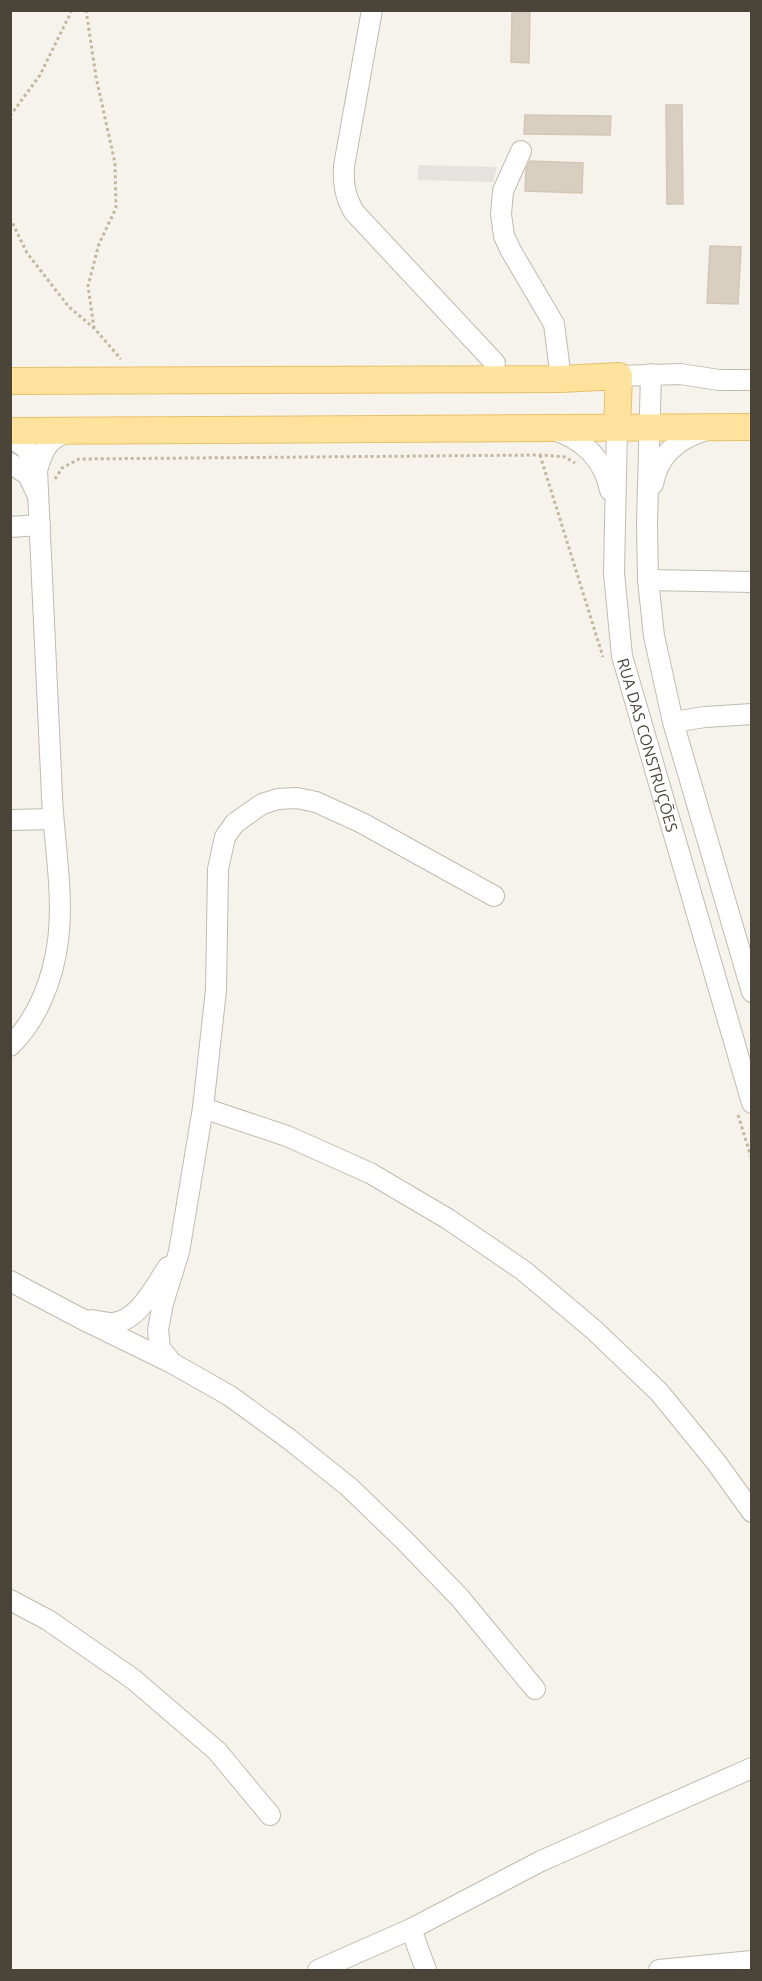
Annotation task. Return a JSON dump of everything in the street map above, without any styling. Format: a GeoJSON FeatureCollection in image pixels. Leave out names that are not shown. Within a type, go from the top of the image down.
{"type":"FeatureCollection","features":[{"type":"Feature","properties":{"kind":"main road"},"geometry":{"type":"LineString","coordinates":[[10,381],[561,379],[620,376]]}},
{"type":"Feature","properties":{"kind":"main road","name":"RUA DAS CONSTRUÇÕES"},"geometry":{"type":"LineString","coordinates":[[617,428],[620,376]]}},
{"type":"Feature","properties":{"kind":"main road"},"geometry":{"type":"LineString","coordinates":[[10,431],[542,427],[752,428]]}},
{"type":"Feature","properties":{"kind":"street"},"geometry":{"type":"LineString","coordinates":[[372,10],[344,166],[343,185],[346,198],[354,212],[495,363]]}},
{"type":"Feature","properties":{"kind":"street"},"geometry":{"type":"LineString","coordinates":[[521,151],[503,191],[501,214],[504,236],[554,324],[561,379]]}},
{"type":"Feature","properties":{"kind":"street","name":"RUA DAS CONSTRUÇÕES"},"geometry":{"type":"LineString","coordinates":[[651,374],[647,523],[648,580],[654,636],[672,722],[752,992]]}},
{"type":"Feature","properties":{"kind":"street"},"geometry":{"type":"LineString","coordinates":[[620,376],[680,374],[719,380],[752,380]]}},
{"type":"Feature","properties":{"kind":"street"},"geometry":{"type":"LineString","coordinates":[[542,427],[573,438],[586,446],[596,458],[604,470],[609,485],[614,517]]}},
{"type":"Feature","properties":{"kind":"street","name":"RUA DAS CONSTRUÇÕES"},"geometry":{"type":"LineString","coordinates":[[617,428],[614,584],[622,656],[752,1103]]}},
{"type":"Feature","properties":{"kind":"street"},"geometry":{"type":"LineString","coordinates":[[647,523],[655,475],[665,456],[688,437],[721,428]]}},
{"type":"Feature","properties":{"kind":"street"},"geometry":{"type":"LineString","coordinates":[[10,1046],[20,1037],[41,1003],[58,941],[60,913],[53,819],[38,470],[47,445],[57,435],[75,430]]}},
{"type":"Feature","properties":{"kind":"street"},"geometry":{"type":"LineString","coordinates":[[10,437],[26,448],[38,470]]}},
{"type":"Feature","properties":{"kind":"street"},"geometry":{"type":"LineString","coordinates":[[10,462],[28,475],[39,500]]}},
{"type":"Feature","properties":{"kind":"street"},"geometry":{"type":"LineString","coordinates":[[10,527],[40,525]]}},
{"type":"Feature","properties":{"kind":"street"},"geometry":{"type":"LineString","coordinates":[[648,580],[752,582]]}},
{"type":"Feature","properties":{"kind":"street"},"geometry":{"type":"LineString","coordinates":[[672,722],[690,718],[752,714]]}},
{"type":"Feature","properties":{"kind":"street"},"geometry":{"type":"LineString","coordinates":[[172,1363],[160,1348],[158,1329],[178,1252],[203,1108],[216,990],[218,869],[225,837],[247,812],[262,804],[278,799],[297,798],[316,802],[362,823],[494,896]]}},
{"type":"Feature","properties":{"kind":"street"},"geometry":{"type":"LineString","coordinates":[[10,820],[53,819]]}},
{"type":"Feature","properties":{"kind":"street"},"geometry":{"type":"LineString","coordinates":[[203,1108],[286,1136],[370,1173],[448,1219],[524,1271],[593,1329],[659,1392],[716,1462],[752,1512]]}},
{"type":"Feature","properties":{"kind":"street"},"geometry":{"type":"LineString","coordinates":[[80,1318],[113,1323],[129,1318],[143,1304],[178,1252]]}},
{"type":"Feature","properties":{"kind":"street"},"geometry":{"type":"LineString","coordinates":[[10,1281],[172,1363],[230,1396],[349,1487],[460,1598],[535,1689]]}},
{"type":"Feature","properties":{"kind":"street"},"geometry":{"type":"LineString","coordinates":[[10,1600],[48,1620],[134,1679],[217,1751],[270,1815]]}},
{"type":"Feature","properties":{"kind":"street"},"geometry":{"type":"LineString","coordinates":[[318,1971],[411,1929],[541,1861],[752,1768]]}},
{"type":"Feature","properties":{"kind":"street"},"geometry":{"type":"LineString","coordinates":[[411,1929],[426,1971]]}},
{"type":"Feature","properties":{"kind":"street"},"geometry":{"type":"LineString","coordinates":[[659,1971],[752,1961]]}},
{"type":"Feature","properties":{"kind":"path"},"geometry":{"type":"LineString","coordinates":[[10,116],[40,75],[72,10]]}},
{"type":"Feature","properties":{"kind":"path"},"geometry":{"type":"LineString","coordinates":[[86,10],[96,77],[116,163],[116,207],[99,244],[88,286],[94,328]]}},
{"type":"Feature","properties":{"kind":"path"},"geometry":{"type":"LineString","coordinates":[[10,218],[27,253],[69,307],[94,328],[123,363]]}},
{"type":"Feature","properties":{"kind":"path"},"geometry":{"type":"LineString","coordinates":[[52,484],[62,468],[79,459],[540,455],[565,457],[583,469]]}},
{"type":"Feature","properties":{"kind":"path"},"geometry":{"type":"LineString","coordinates":[[540,455],[603,657],[602,636]]}},
{"type":"Feature","properties":{"kind":"shaded area"},"geometry":{"type":"Polygon","coordinates":[[[418,165],[497,167],[493,182],[418,180],[418,165]]]}},
{"type":"Feature","properties":{"kind":"building"},"geometry":{"type":"Polygon","coordinates":[[[512,10],[530,10],[529,63],[511,62],[512,10]]]}},
{"type":"Feature","properties":{"kind":"building"},"geometry":{"type":"Polygon","coordinates":[[[666,105],[682,105],[683,204],[667,204],[666,105]]]}},
{"type":"Feature","properties":{"kind":"building"},"geometry":{"type":"Polygon","coordinates":[[[525,115],[611,116],[610,135],[524,134],[525,115]]]}},
{"type":"Feature","properties":{"kind":"building"},"geometry":{"type":"Polygon","coordinates":[[[530,161],[583,163],[582,193],[525,191],[526,169],[530,161]]]}},
{"type":"Feature","properties":{"kind":"building"},"geometry":{"type":"Polygon","coordinates":[[[710,246],[741,247],[738,304],[707,303],[710,246]]]}}]}
